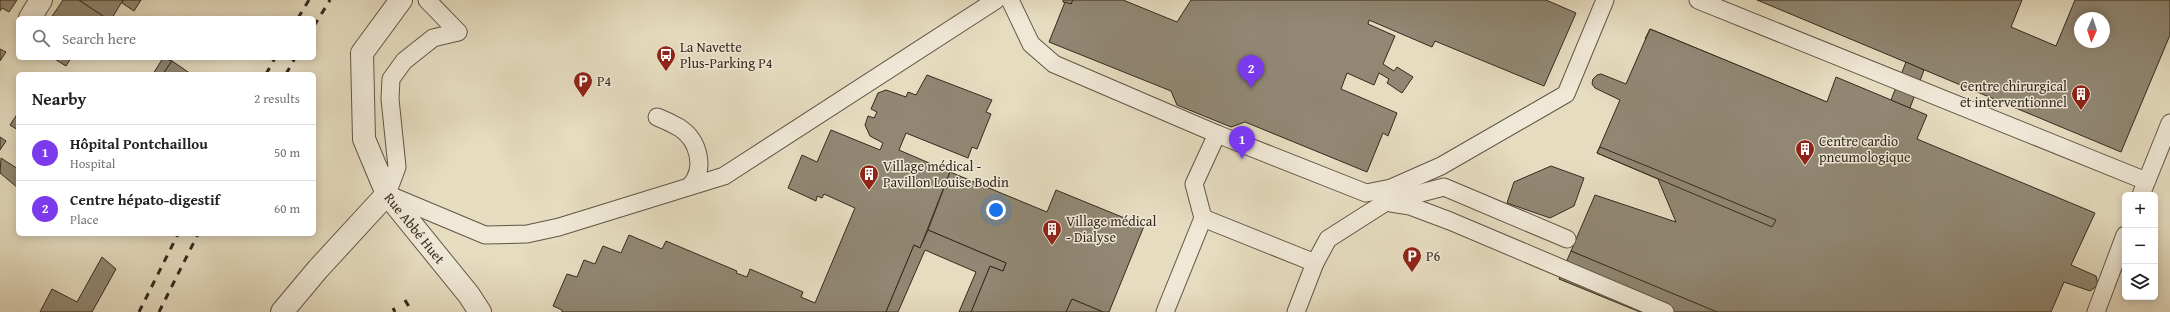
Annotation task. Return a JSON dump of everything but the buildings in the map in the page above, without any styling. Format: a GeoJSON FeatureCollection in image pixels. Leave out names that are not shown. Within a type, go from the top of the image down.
{"type":"FeatureCollection","features":[{"type":"Feature","properties":{"kind":"street"},"geometry":{"type":"LineString","coordinates":[[31,16],[41,0]]}},
{"type":"Feature","properties":{"kind":"street"},"geometry":{"type":"LineString","coordinates":[[387,194],[364,139],[362,52],[401,0]]}},
{"type":"Feature","properties":{"kind":"street","name":"Rue Abbé Huet"},"geometry":{"type":"LineString","coordinates":[[282,312],[318,268],[387,194],[469,295],[480,312]]}},
{"type":"Feature","properties":{"kind":"lane"},"geometry":{"type":"LineString","coordinates":[[427,0],[458,32],[433,38],[404,61],[391,79],[390,99],[397,167],[387,194],[485,235],[527,234],[558,227],[724,176],[996,0]]}},
{"type":"Feature","properties":{"kind":"lane"},"geometry":{"type":"LineString","coordinates":[[1010,0],[1031,44],[1054,64],[1217,134],[1366,193],[1392,188],[1441,166],[1566,94],[1605,0]]}},
{"type":"Feature","properties":{"kind":"lane"},"geometry":{"type":"LineString","coordinates":[[1698,0],[2143,188],[2170,123]]}},
{"type":"Feature","properties":{"kind":"lane"},"geometry":{"type":"LineString","coordinates":[[657,117],[681,129],[690,139],[700,160],[696,179],[690,186]]}},
{"type":"Feature","properties":{"kind":"lane"},"geometry":{"type":"LineString","coordinates":[[1164,312],[1203,218],[1194,184],[1217,134]]}},
{"type":"Feature","properties":{"kind":"lane"},"geometry":{"type":"LineString","coordinates":[[1296,312],[1315,263],[1328,239],[1386,202],[1444,187],[1567,239]]}},
{"type":"Feature","properties":{"kind":"lane"},"geometry":{"type":"LineString","coordinates":[[1386,202],[1410,206],[1450,221],[1665,312]]}},
{"type":"Feature","properties":{"kind":"lane"},"geometry":{"type":"LineString","coordinates":[[1203,218],[1315,263]]}},
{"type":"Feature","properties":{"kind":"lane"},"geometry":{"type":"LineString","coordinates":[[2096,312],[2122,243]]}},
{"type":"Feature","properties":{"kind":"railway"},"geometry":{"type":"LineString","coordinates":[[299,16],[309,0]]}},
{"type":"Feature","properties":{"kind":"railway"},"geometry":{"type":"LineString","coordinates":[[316,23],[330,0]]}},
{"type":"Feature","properties":{"kind":"railway"},"geometry":{"type":"LineString","coordinates":[[267,72],[274,60]]}},
{"type":"Feature","properties":{"kind":"railway"},"geometry":{"type":"LineString","coordinates":[[287,72],[294,60]]}},
{"type":"Feature","properties":{"kind":"railway"},"geometry":{"type":"LineString","coordinates":[[139,312],[177,236]]}},
{"type":"Feature","properties":{"kind":"railway"},"geometry":{"type":"LineString","coordinates":[[159,312],[197,236]]}},
{"type":"Feature","properties":{"kind":"railway"},"geometry":{"type":"LineString","coordinates":[[405,300],[412,312]]}},
{"type":"Feature","properties":{"kind":"railway"},"geometry":{"type":"LineString","coordinates":[[393,308],[395,312]]}},
{"type":"Feature","properties":{"kind":"place","name":"La Navette Plus-Parking P4"},"geometry":{"type":"Point","coordinates":[666,72]}},
{"type":"Feature","properties":{"kind":"place","name":"Centre hépato-digestif"},"geometry":{"type":"Point","coordinates":[1251,88]}},
{"type":"Feature","properties":{"kind":"place","name":"P4"},"geometry":{"type":"Point","coordinates":[583,98]}},
{"type":"Feature","properties":{"kind":"place","name":"Centre chirurgical et interventionnel"},"geometry":{"type":"Point","coordinates":[2081,111]}},
{"type":"Feature","properties":{"kind":"place","name":"Hôpital Pontchaillou"},"geometry":{"type":"Point","coordinates":[1242,159]}},
{"type":"Feature","properties":{"kind":"place","name":"Centre cardio pneumologique"},"geometry":{"type":"Point","coordinates":[1805,166]}},
{"type":"Feature","properties":{"kind":"place","name":"Village médical - Pavillon Louise Bodin"},"geometry":{"type":"Point","coordinates":[869,191]}},
{"type":"Feature","properties":{"kind":"place","name":"Village médical - Dialyse"},"geometry":{"type":"Point","coordinates":[1052,246]}},
{"type":"Feature","properties":{"kind":"place","name":"P6"},"geometry":{"type":"Point","coordinates":[1412,273]}}]}
